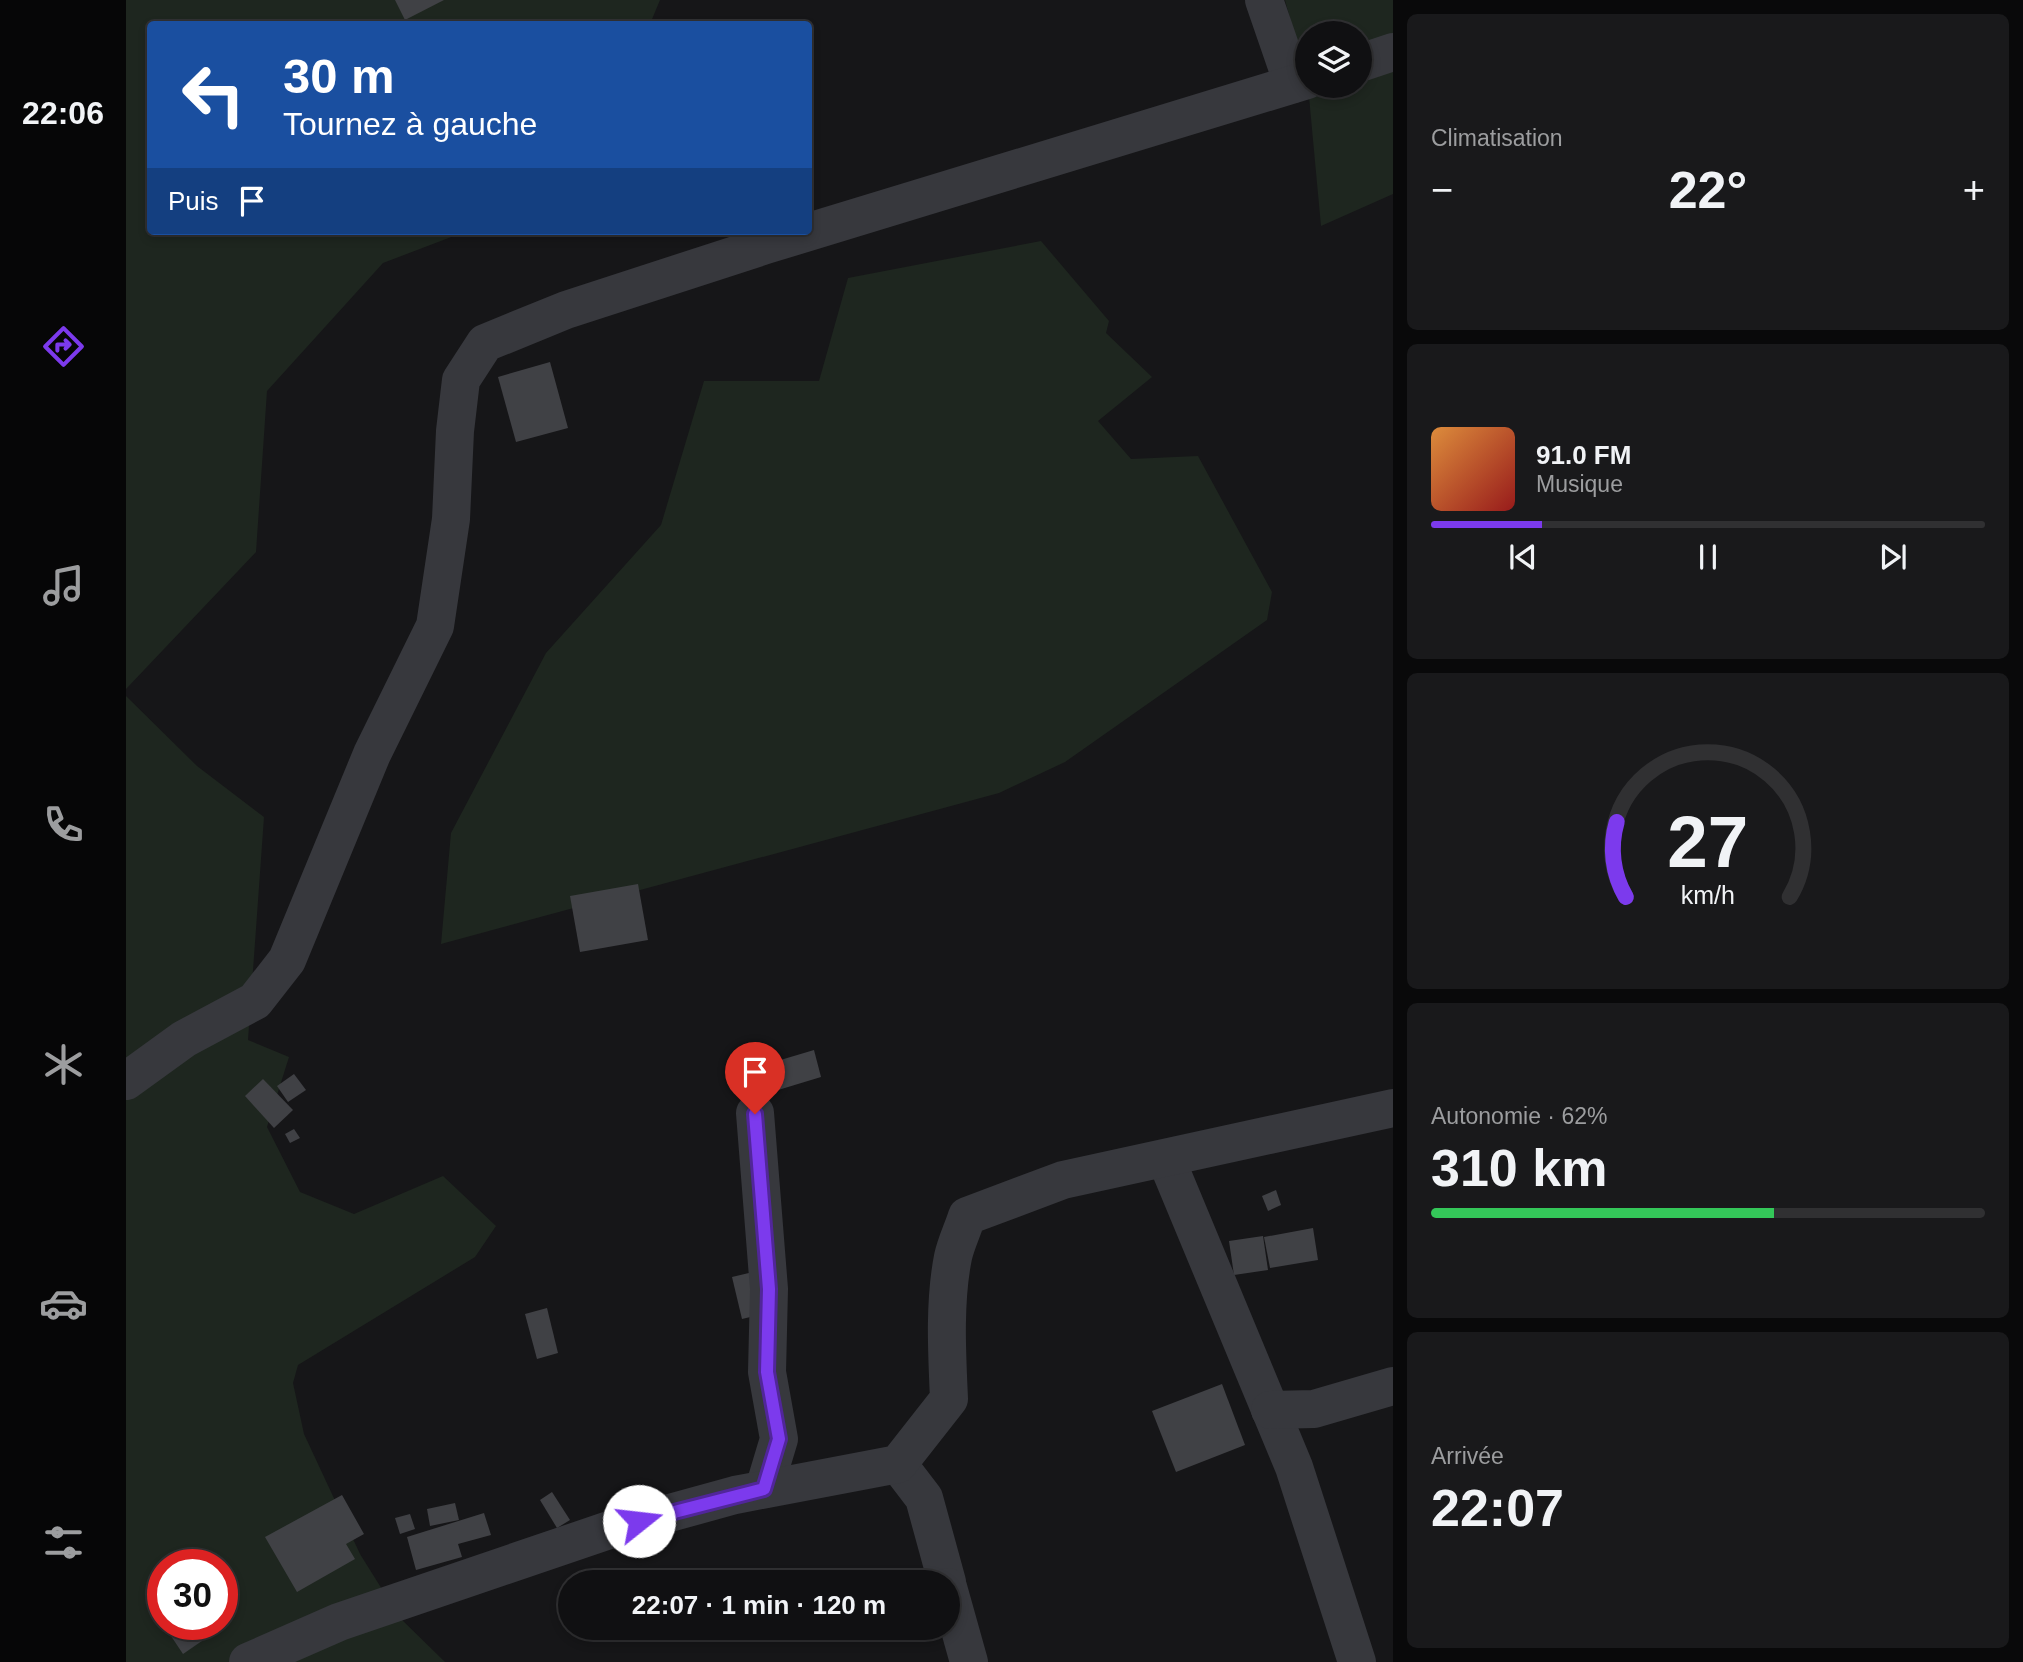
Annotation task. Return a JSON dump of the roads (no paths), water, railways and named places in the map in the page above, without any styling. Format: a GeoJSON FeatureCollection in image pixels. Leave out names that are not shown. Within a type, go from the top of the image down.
{"type":"FeatureCollection","features":[{"type":"Feature","properties":{"kind":"street"},"geometry":{"type":"LineString","coordinates":[[1264,0],[1295,71]]}},
{"type":"Feature","properties":{"kind":"street"},"geometry":{"type":"LineString","coordinates":[[1372,59],[1393,52]]}},
{"type":"Feature","properties":{"kind":"street"},"geometry":{"type":"LineString","coordinates":[[812,232],[1295,84]]}},
{"type":"Feature","properties":{"kind":"street"},"geometry":{"type":"LineString","coordinates":[[126,1081],[184,1040],[254,1001],[287,960],[372,754],[435,626],[451,519],[455,431],[461,380],[485,342],[566,310],[803,235]]}},
{"type":"Feature","properties":{"kind":"street"},"geometry":{"type":"LineString","coordinates":[[248,1662],[339,1622],[615,1528],[764,1489],[898,1464],[949,1399],[947,1357],[953,1256],[967,1216],[1063,1180],[1393,1108]]}},
{"type":"Feature","properties":{"kind":"street"},"geometry":{"type":"LineString","coordinates":[[755,1114],[769,1289],[767,1372],[779,1439],[764,1489]]}},
{"type":"Feature","properties":{"kind":"street"},"geometry":{"type":"LineString","coordinates":[[1166,1159],[1294,1467],[1357,1662]]}},
{"type":"Feature","properties":{"kind":"street"},"geometry":{"type":"LineString","coordinates":[[1270,1410],[1314,1409],[1393,1385]]}},
{"type":"Feature","properties":{"kind":"street"},"geometry":{"type":"LineString","coordinates":[[898,1464],[925,1498],[944,1570]]}},
{"type":"Feature","properties":{"kind":"street"},"geometry":{"type":"LineString","coordinates":[[960,1629],[969,1662]]}}]}
